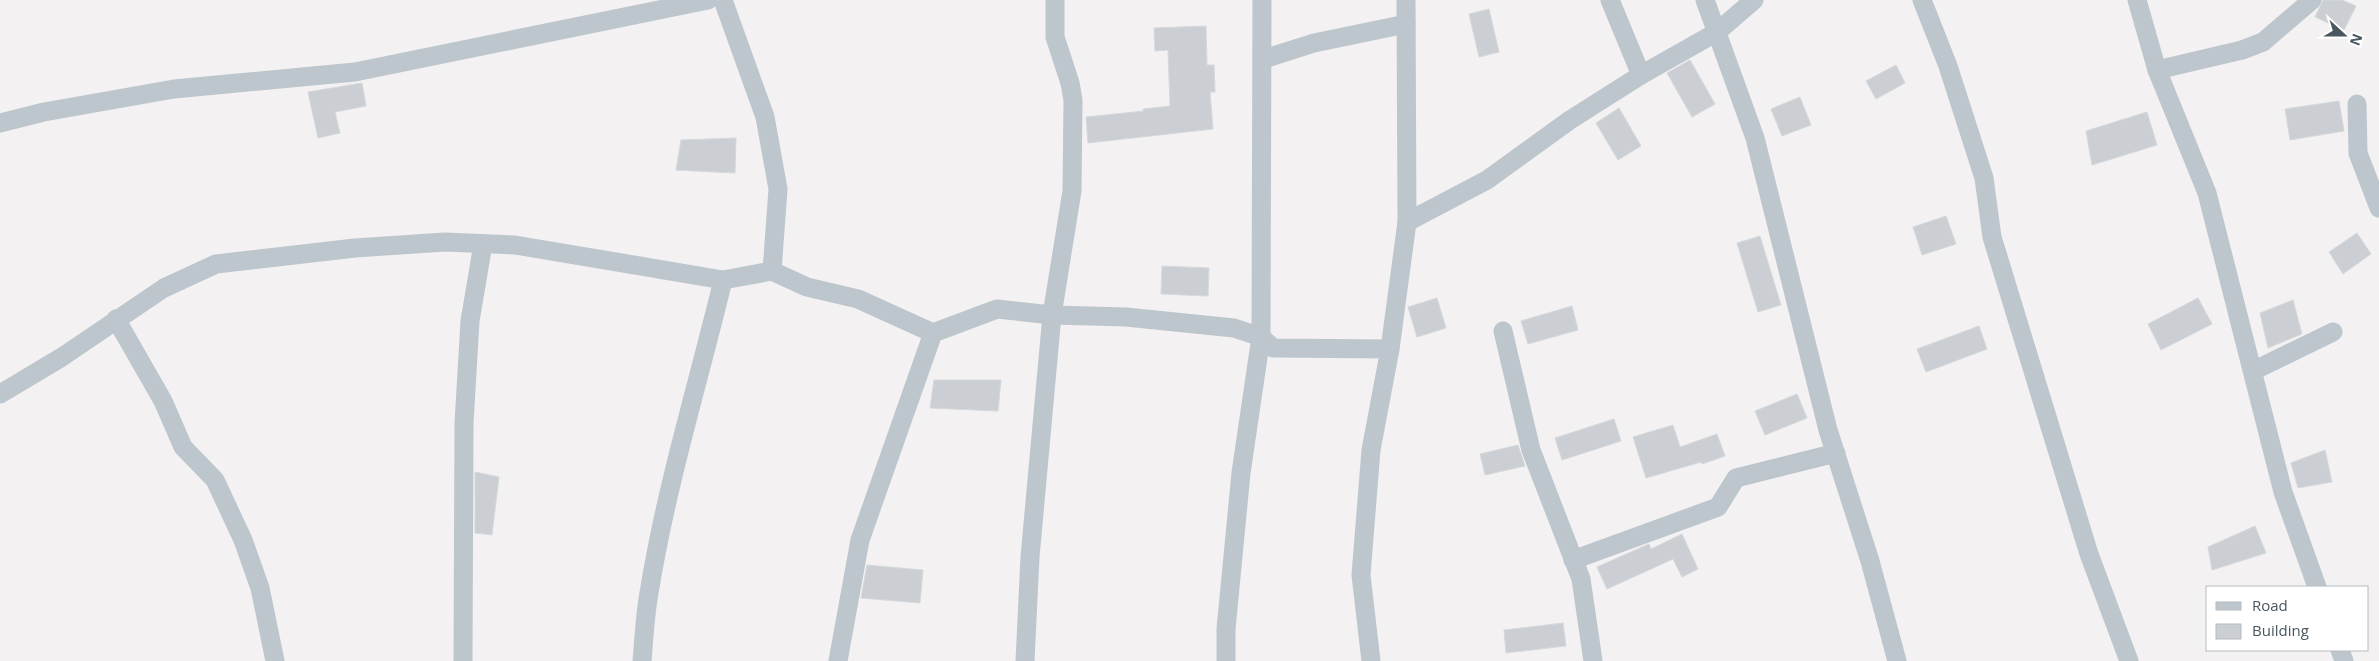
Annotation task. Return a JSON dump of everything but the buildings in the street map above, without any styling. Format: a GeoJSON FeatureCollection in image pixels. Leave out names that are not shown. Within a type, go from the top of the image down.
{"type":"FeatureCollection","features":[{"type":"Feature","properties":{"kind":"street"},"geometry":{"type":"LineString","coordinates":[[0,123],[44,112],[174,88],[355,72],[708,0]]}},
{"type":"Feature","properties":{"kind":"street"},"geometry":{"type":"LineString","coordinates":[[724,0],[765,117],[778,189],[772,271]]}},
{"type":"Feature","properties":{"kind":"street"},"geometry":{"type":"LineString","coordinates":[[1025,661],[1030,557],[1052,315],[1072,191],[1073,109],[1070,83],[1054,37],[1055,0]]}},
{"type":"Feature","properties":{"kind":"street"},"geometry":{"type":"LineString","coordinates":[[1226,661],[1226,629],[1241,473],[1261,337],[1264,59],[1262,0]]}},
{"type":"Feature","properties":{"kind":"street"},"geometry":{"type":"LineString","coordinates":[[1371,661],[1361,575],[1371,450],[1390,349],[1406,222],[1406,0]]}},
{"type":"Feature","properties":{"kind":"street"},"geometry":{"type":"LineString","coordinates":[[1610,0],[1641,75]]}},
{"type":"Feature","properties":{"kind":"street"},"geometry":{"type":"LineString","coordinates":[[1705,0],[1755,138],[1836,453],[1870,561],[1898,661]]}},
{"type":"Feature","properties":{"kind":"street"},"geometry":{"type":"LineString","coordinates":[[1406,222],[1486,180],[1570,120],[1641,75],[1717,32],[1754,0]]}},
{"type":"Feature","properties":{"kind":"street"},"geometry":{"type":"LineString","coordinates":[[1922,0],[1948,66],[1984,178],[1992,237],[2089,554],[2129,661]]}},
{"type":"Feature","properties":{"kind":"street"},"geometry":{"type":"LineString","coordinates":[[2137,0],[2157,70],[2207,193],[2283,492],[2317,586]]}},
{"type":"Feature","properties":{"kind":"street"},"geometry":{"type":"LineString","coordinates":[[2157,70],[2242,50],[2263,42],[2312,0]]}},
{"type":"Feature","properties":{"kind":"street"},"geometry":{"type":"LineString","coordinates":[[1264,59],[1314,44],[1406,24]]}},
{"type":"Feature","properties":{"kind":"street"},"geometry":{"type":"LineString","coordinates":[[2357,104],[2358,153],[2379,208]]}},
{"type":"Feature","properties":{"kind":"street"},"geometry":{"type":"LineString","coordinates":[[0,394],[62,357],[164,288],[216,264],[355,248],[445,242],[515,245],[723,280],[772,271],[807,287],[858,299],[933,333],[997,308],[1052,315],[1126,317],[1234,328],[1261,337],[1274,348],[1390,349]]}},
{"type":"Feature","properties":{"kind":"street"},"geometry":{"type":"LineString","coordinates":[[463,661],[464,424],[470,321],[483,244]]}},
{"type":"Feature","properties":{"kind":"street"},"geometry":{"type":"LineString","coordinates":[[642,661],[649,594],[661,530],[677,459],[723,280]]}},
{"type":"Feature","properties":{"kind":"street"},"geometry":{"type":"LineString","coordinates":[[116,319],[163,401],[183,447],[215,480],[235,523],[260,588],[275,661]]}},
{"type":"Feature","properties":{"kind":"street"},"geometry":{"type":"LineString","coordinates":[[1503,331],[1531,450],[1581,579],[1593,661]]}},
{"type":"Feature","properties":{"kind":"street"},"geometry":{"type":"LineString","coordinates":[[2252,371],[2333,332]]}},
{"type":"Feature","properties":{"kind":"street"},"geometry":{"type":"LineString","coordinates":[[838,661],[860,540],[933,333]]}},
{"type":"Feature","properties":{"kind":"street"},"geometry":{"type":"LineString","coordinates":[[1573,560],[1718,507],[1736,478],[1836,453]]}}]}
